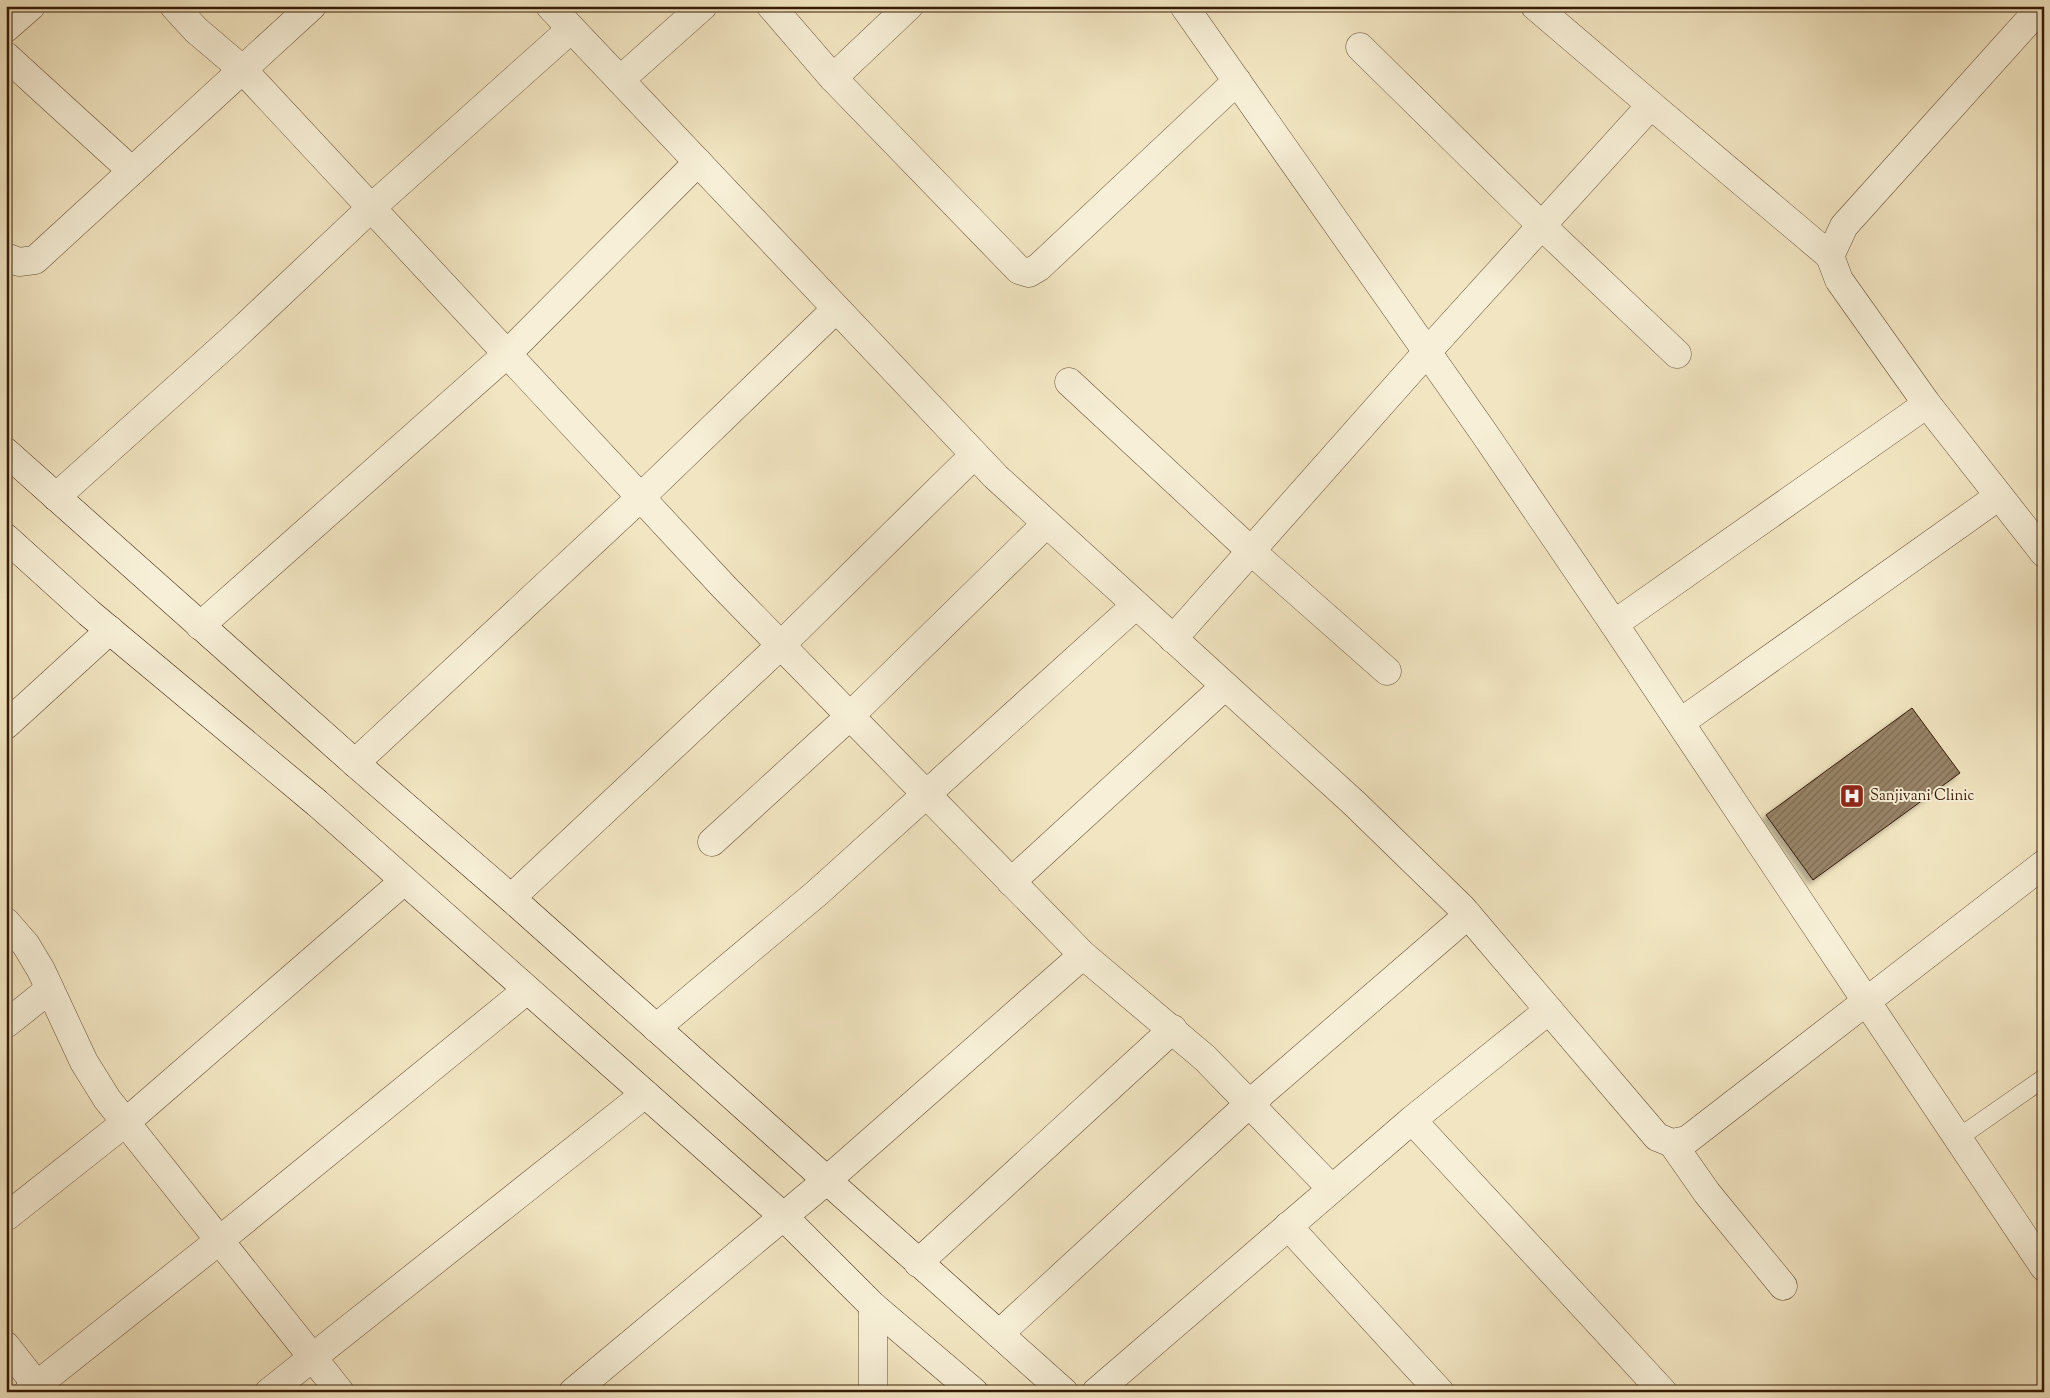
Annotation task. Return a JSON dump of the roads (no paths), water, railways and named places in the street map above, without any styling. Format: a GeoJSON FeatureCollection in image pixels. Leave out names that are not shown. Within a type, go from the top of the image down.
{"type":"FeatureCollection","features":[{"type":"Feature","properties":{"kind":"street"},"geometry":{"type":"LineString","coordinates":[[6,28],[31,6]]}},
{"type":"Feature","properties":{"kind":"street"},"geometry":{"type":"LineString","coordinates":[[174,6],[196,30],[243,70],[781,645],[926,792],[1082,955],[1173,1029],[1205,1058],[1331,1188]]}},
{"type":"Feature","properties":{"kind":"street"},"geometry":{"type":"LineString","coordinates":[[6,257],[19,262],[35,260],[312,6]]}},
{"type":"Feature","properties":{"kind":"street"},"geometry":{"type":"LineString","coordinates":[[550,6],[974,455],[1046,524],[1354,803],[1468,915],[1658,1137],[1672,1143],[1707,1193],[1783,1286]]}},
{"type":"Feature","properties":{"kind":"street"},"geometry":{"type":"LineString","coordinates":[[620,80],[703,6]]}},
{"type":"Feature","properties":{"kind":"street"},"geometry":{"type":"LineString","coordinates":[[771,6],[833,78],[1019,270],[1029,273],[1039,267],[1237,81]]}},
{"type":"Feature","properties":{"kind":"street"},"geometry":{"type":"LineString","coordinates":[[833,78],[909,6]]}},
{"type":"Feature","properties":{"kind":"street"},"geometry":{"type":"LineString","coordinates":[[1184,6],[1427,352],[1614,624],[2044,1267]]}},
{"type":"Feature","properties":{"kind":"street"},"geometry":{"type":"LineString","coordinates":[[1535,6],[1830,256],[1839,280],[1927,404],[2044,552]]}},
{"type":"Feature","properties":{"kind":"street"},"geometry":{"type":"LineString","coordinates":[[1830,256],[1844,226],[2042,6]]}},
{"type":"Feature","properties":{"kind":"street"},"geometry":{"type":"LineString","coordinates":[[56,497],[232,340],[372,208],[571,29]]}},
{"type":"Feature","properties":{"kind":"street"},"geometry":{"type":"LineString","coordinates":[[1360,47],[1543,227],[1677,354]]}},
{"type":"Feature","properties":{"kind":"street"},"geometry":{"type":"LineString","coordinates":[[6,56],[132,171]]}},
{"type":"Feature","properties":{"kind":"street"},"geometry":{"type":"LineString","coordinates":[[1173,639],[1427,352],[1543,227],[1651,105]]}},
{"type":"Feature","properties":{"kind":"street"},"geometry":{"type":"LineString","coordinates":[[200,626],[507,354],[698,162]]}},
{"type":"Feature","properties":{"kind":"street"},"geometry":{"type":"LineString","coordinates":[[355,763],[641,497],[836,309]]}},
{"type":"Feature","properties":{"kind":"street"},"geometry":{"type":"LineString","coordinates":[[1069,382],[1251,551],[1387,671]]}},
{"type":"Feature","properties":{"kind":"street"},"geometry":{"type":"LineString","coordinates":[[1614,624],[1927,404]]}},
{"type":"Feature","properties":{"kind":"street"},"geometry":{"type":"LineString","coordinates":[[6,452],[355,763],[511,898],[1064,1392]]}},
{"type":"Feature","properties":{"kind":"street"},"geometry":{"type":"LineString","coordinates":[[511,898],[781,645],[974,455]]}},
{"type":"Feature","properties":{"kind":"street"},"geometry":{"type":"LineString","coordinates":[[1680,722],[1999,496]]}},
{"type":"Feature","properties":{"kind":"street"},"geometry":{"type":"LineString","coordinates":[[712,842],[850,716],[1046,524]]}},
{"type":"Feature","properties":{"kind":"street"},"geometry":{"type":"LineString","coordinates":[[6,538],[110,630],[318,803],[783,1216],[873,1306],[974,1392]]}},
{"type":"Feature","properties":{"kind":"street"},"geometry":{"type":"LineString","coordinates":[[656,1028],[810,899],[926,792],[1136,605]]}},
{"type":"Feature","properties":{"kind":"street"},"geometry":{"type":"LineString","coordinates":[[6,725],[110,630]]}},
{"type":"Feature","properties":{"kind":"street"},"geometry":{"type":"LineString","coordinates":[[1011,882],[1225,686]]}},
{"type":"Feature","properties":{"kind":"street"},"geometry":{"type":"LineString","coordinates":[[1672,1143],[1687,1140],[2044,864]]}},
{"type":"Feature","properties":{"kind":"street"},"geometry":{"type":"LineString","coordinates":[[6,1217],[126,1122],[404,880]]}},
{"type":"Feature","properties":{"kind":"street"},"geometry":{"type":"LineString","coordinates":[[998,1334],[1249,1104],[1468,915]]}},
{"type":"Feature","properties":{"kind":"street"},"geometry":{"type":"LineString","coordinates":[[6,922],[26,945],[50,989],[84,1062],[108,1099],[340,1392]]}},
{"type":"Feature","properties":{"kind":"street"},"geometry":{"type":"LineString","coordinates":[[573,1392],[826,1181],[1082,955]]}},
{"type":"Feature","properties":{"kind":"street"},"geometry":{"type":"LineString","coordinates":[[6,1024],[50,989]]}},
{"type":"Feature","properties":{"kind":"street"},"geometry":{"type":"LineString","coordinates":[[6,1346],[35,1389],[527,990]]}},
{"type":"Feature","properties":{"kind":"street"},"geometry":{"type":"LineString","coordinates":[[1096,1392],[1331,1188],[1549,1010]]}},
{"type":"Feature","properties":{"kind":"street"},"geometry":{"type":"LineString","coordinates":[[918,1263],[1173,1029]]}},
{"type":"Feature","properties":{"kind":"street"},"geometry":{"type":"LineString","coordinates":[[269,1392],[645,1094]]}},
{"type":"Feature","properties":{"kind":"street"},"geometry":{"type":"LineString","coordinates":[[1412,1120],[1663,1392]]}},
{"type":"Feature","properties":{"kind":"street"},"geometry":{"type":"LineString","coordinates":[[1288,1226],[1440,1392]]}},
{"type":"Feature","properties":{"kind":"street"},"geometry":{"type":"LineString","coordinates":[[873,1306],[873,1392]]}},
{"type":"Feature","properties":{"kind":"lane"},"geometry":{"type":"LineString","coordinates":[[1958,1138],[2044,1078]]}},
{"type":"Feature","properties":{"kind":"place","name":"Sanjivani Clinic"},"geometry":{"type":"Point","coordinates":[1852,796]}}]}
